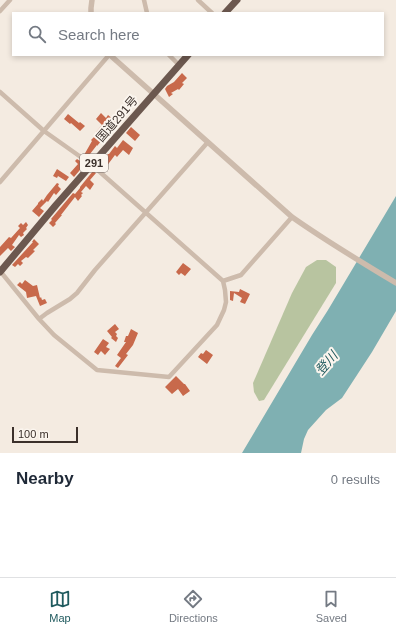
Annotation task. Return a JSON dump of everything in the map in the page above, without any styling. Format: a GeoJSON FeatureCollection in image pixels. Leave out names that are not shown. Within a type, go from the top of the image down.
{"type":"FeatureCollection","features":[{"type":"Feature","properties":{"kind":"highway"},"geometry":{"type":"LineString","coordinates":[[226,12],[237,0]]}},
{"type":"Feature","properties":{"kind":"highway","name":"国道291号"},"geometry":{"type":"LineString","coordinates":[[0,271],[187,56]]}},
{"type":"Feature","properties":{"kind":"street"},"geometry":{"type":"LineString","coordinates":[[0,11],[10,0]]}},
{"type":"Feature","properties":{"kind":"street"},"geometry":{"type":"LineString","coordinates":[[91,12],[92,0]]}},
{"type":"Feature","properties":{"kind":"street"},"geometry":{"type":"LineString","coordinates":[[144,0],[148,12]]}},
{"type":"Feature","properties":{"kind":"street"},"geometry":{"type":"LineString","coordinates":[[198,0],[211,12]]}},
{"type":"Feature","properties":{"kind":"street"},"geometry":{"type":"LineString","coordinates":[[0,182],[109,56]]}},
{"type":"Feature","properties":{"kind":"street"},"geometry":{"type":"LineString","coordinates":[[111,56],[292,217],[349,256],[396,283]]}},
{"type":"Feature","properties":{"kind":"street"},"geometry":{"type":"LineString","coordinates":[[170,56],[179,65]]}},
{"type":"Feature","properties":{"kind":"street"},"geometry":{"type":"LineString","coordinates":[[0,92],[44,131],[92,165],[223,281],[226,302],[217,325],[169,377],[97,370],[54,335],[0,271]]}},
{"type":"Feature","properties":{"kind":"street"},"geometry":{"type":"LineString","coordinates":[[39,319],[77,293],[95,270],[208,142]]}},
{"type":"Feature","properties":{"kind":"street"},"geometry":{"type":"LineString","coordinates":[[223,281],[241,275],[292,217]]}},
{"type":"Feature","properties":{"kind":"green space"},"geometry":{"type":"Polygon","coordinates":[[[317,260],[326,260],[336,267],[336,283],[264,400],[259,401],[254,392],[253,383],[292,293],[306,267],[317,260]]]}},
{"type":"Feature","properties":{"kind":"water","name":"登川"},"geometry":{"type":"Polygon","coordinates":[[[396,196],[396,311],[372,352],[342,398],[326,410],[308,430],[304,439],[301,453],[242,453],[312,335],[396,196]]]}},
{"type":"Feature","properties":{"kind":"building"},"geometry":{"type":"Polygon","coordinates":[[[182,73],[187,78],[182,83],[184,84],[179,90],[178,89],[171,93],[173,94],[169,97],[165,89],[182,73]]]}},
{"type":"Feature","properties":{"kind":"building"},"geometry":{"type":"Polygon","coordinates":[[[101,113],[106,118],[108,115],[114,120],[117,117],[122,122],[118,126],[117,124],[111,131],[107,128],[103,134],[108,138],[105,141],[103,139],[97,145],[90,154],[92,156],[90,159],[84,155],[92,141],[91,140],[97,134],[96,132],[102,125],[96,119],[101,113]]]}},
{"type":"Feature","properties":{"kind":"building"},"geometry":{"type":"Polygon","coordinates":[[[68,114],[85,126],[80,131],[64,119],[68,114]]]}},
{"type":"Feature","properties":{"kind":"building"},"geometry":{"type":"Polygon","coordinates":[[[131,127],[140,135],[135,141],[126,133],[131,127]]]}},
{"type":"Feature","properties":{"kind":"building"},"geometry":{"type":"Polygon","coordinates":[[[123,140],[133,148],[129,155],[123,150],[117,157],[115,155],[106,167],[108,169],[106,172],[98,165],[115,146],[117,148],[123,140]]]}},
{"type":"Feature","properties":{"kind":"building"},"geometry":{"type":"Polygon","coordinates":[[[77,159],[85,164],[74,177],[70,173],[78,164],[75,161],[77,159]]]}},
{"type":"Feature","properties":{"kind":"building"},"geometry":{"type":"Polygon","coordinates":[[[57,169],[69,177],[66,181],[58,176],[57,178],[53,176],[57,169]]]}},
{"type":"Feature","properties":{"kind":"building"},"geometry":{"type":"Polygon","coordinates":[[[93,171],[96,173],[90,180],[94,184],[90,190],[86,186],[81,192],[83,193],[81,195],[82,196],[78,201],[75,197],[53,227],[49,223],[52,220],[51,219],[73,193],[75,194],[93,171]]]}},
{"type":"Feature","properties":{"kind":"building"},"geometry":{"type":"Polygon","coordinates":[[[57,183],[61,189],[56,195],[54,193],[48,202],[47,201],[40,208],[44,211],[39,217],[32,211],[42,199],[43,201],[57,183]]]}},
{"type":"Feature","properties":{"kind":"building"},"geometry":{"type":"Polygon","coordinates":[[[26,222],[28,225],[26,228],[27,229],[23,233],[24,235],[21,237],[19,235],[12,245],[15,247],[11,251],[8,248],[0,256],[0,247],[20,228],[18,226],[21,223],[23,225],[26,222]]]}},
{"type":"Feature","properties":{"kind":"building"},"geometry":{"type":"Polygon","coordinates":[[[34,239],[39,244],[33,250],[35,251],[28,258],[26,257],[21,261],[23,263],[20,266],[18,264],[15,267],[12,265],[33,242],[34,239]]]}},
{"type":"Feature","properties":{"kind":"building"},"geometry":{"type":"Polygon","coordinates":[[[183,263],[191,269],[185,276],[181,273],[179,275],[176,272],[183,263]]]}},
{"type":"Feature","properties":{"kind":"building"},"geometry":{"type":"Polygon","coordinates":[[[25,280],[33,286],[37,285],[40,298],[41,297],[42,300],[45,299],[47,303],[40,306],[36,296],[27,298],[26,292],[17,285],[20,282],[22,284],[25,280]]]}},
{"type":"Feature","properties":{"kind":"building"},"geometry":{"type":"Polygon","coordinates":[[[240,289],[250,294],[245,304],[240,302],[242,298],[234,293],[233,301],[230,300],[230,291],[239,292],[240,289]]]}},
{"type":"Feature","properties":{"kind":"building"},"geometry":{"type":"Polygon","coordinates":[[[115,324],[119,329],[115,332],[118,338],[116,342],[111,338],[112,337],[107,331],[115,324]]]}},
{"type":"Feature","properties":{"kind":"building"},"geometry":{"type":"Polygon","coordinates":[[[131,329],[138,333],[133,345],[126,354],[128,355],[118,368],[115,366],[121,358],[117,355],[126,342],[124,342],[126,336],[128,336],[131,329]]]}},
{"type":"Feature","properties":{"kind":"building"},"geometry":{"type":"Polygon","coordinates":[[[103,339],[109,343],[106,347],[110,349],[105,355],[101,351],[98,355],[94,352],[103,339]]]}},
{"type":"Feature","properties":{"kind":"building"},"geometry":{"type":"Polygon","coordinates":[[[206,350],[213,355],[207,364],[198,357],[206,350]]]}},
{"type":"Feature","properties":{"kind":"building"},"geometry":{"type":"Polygon","coordinates":[[[176,376],[190,391],[183,396],[178,389],[172,394],[165,387],[176,376]]]}}]}
